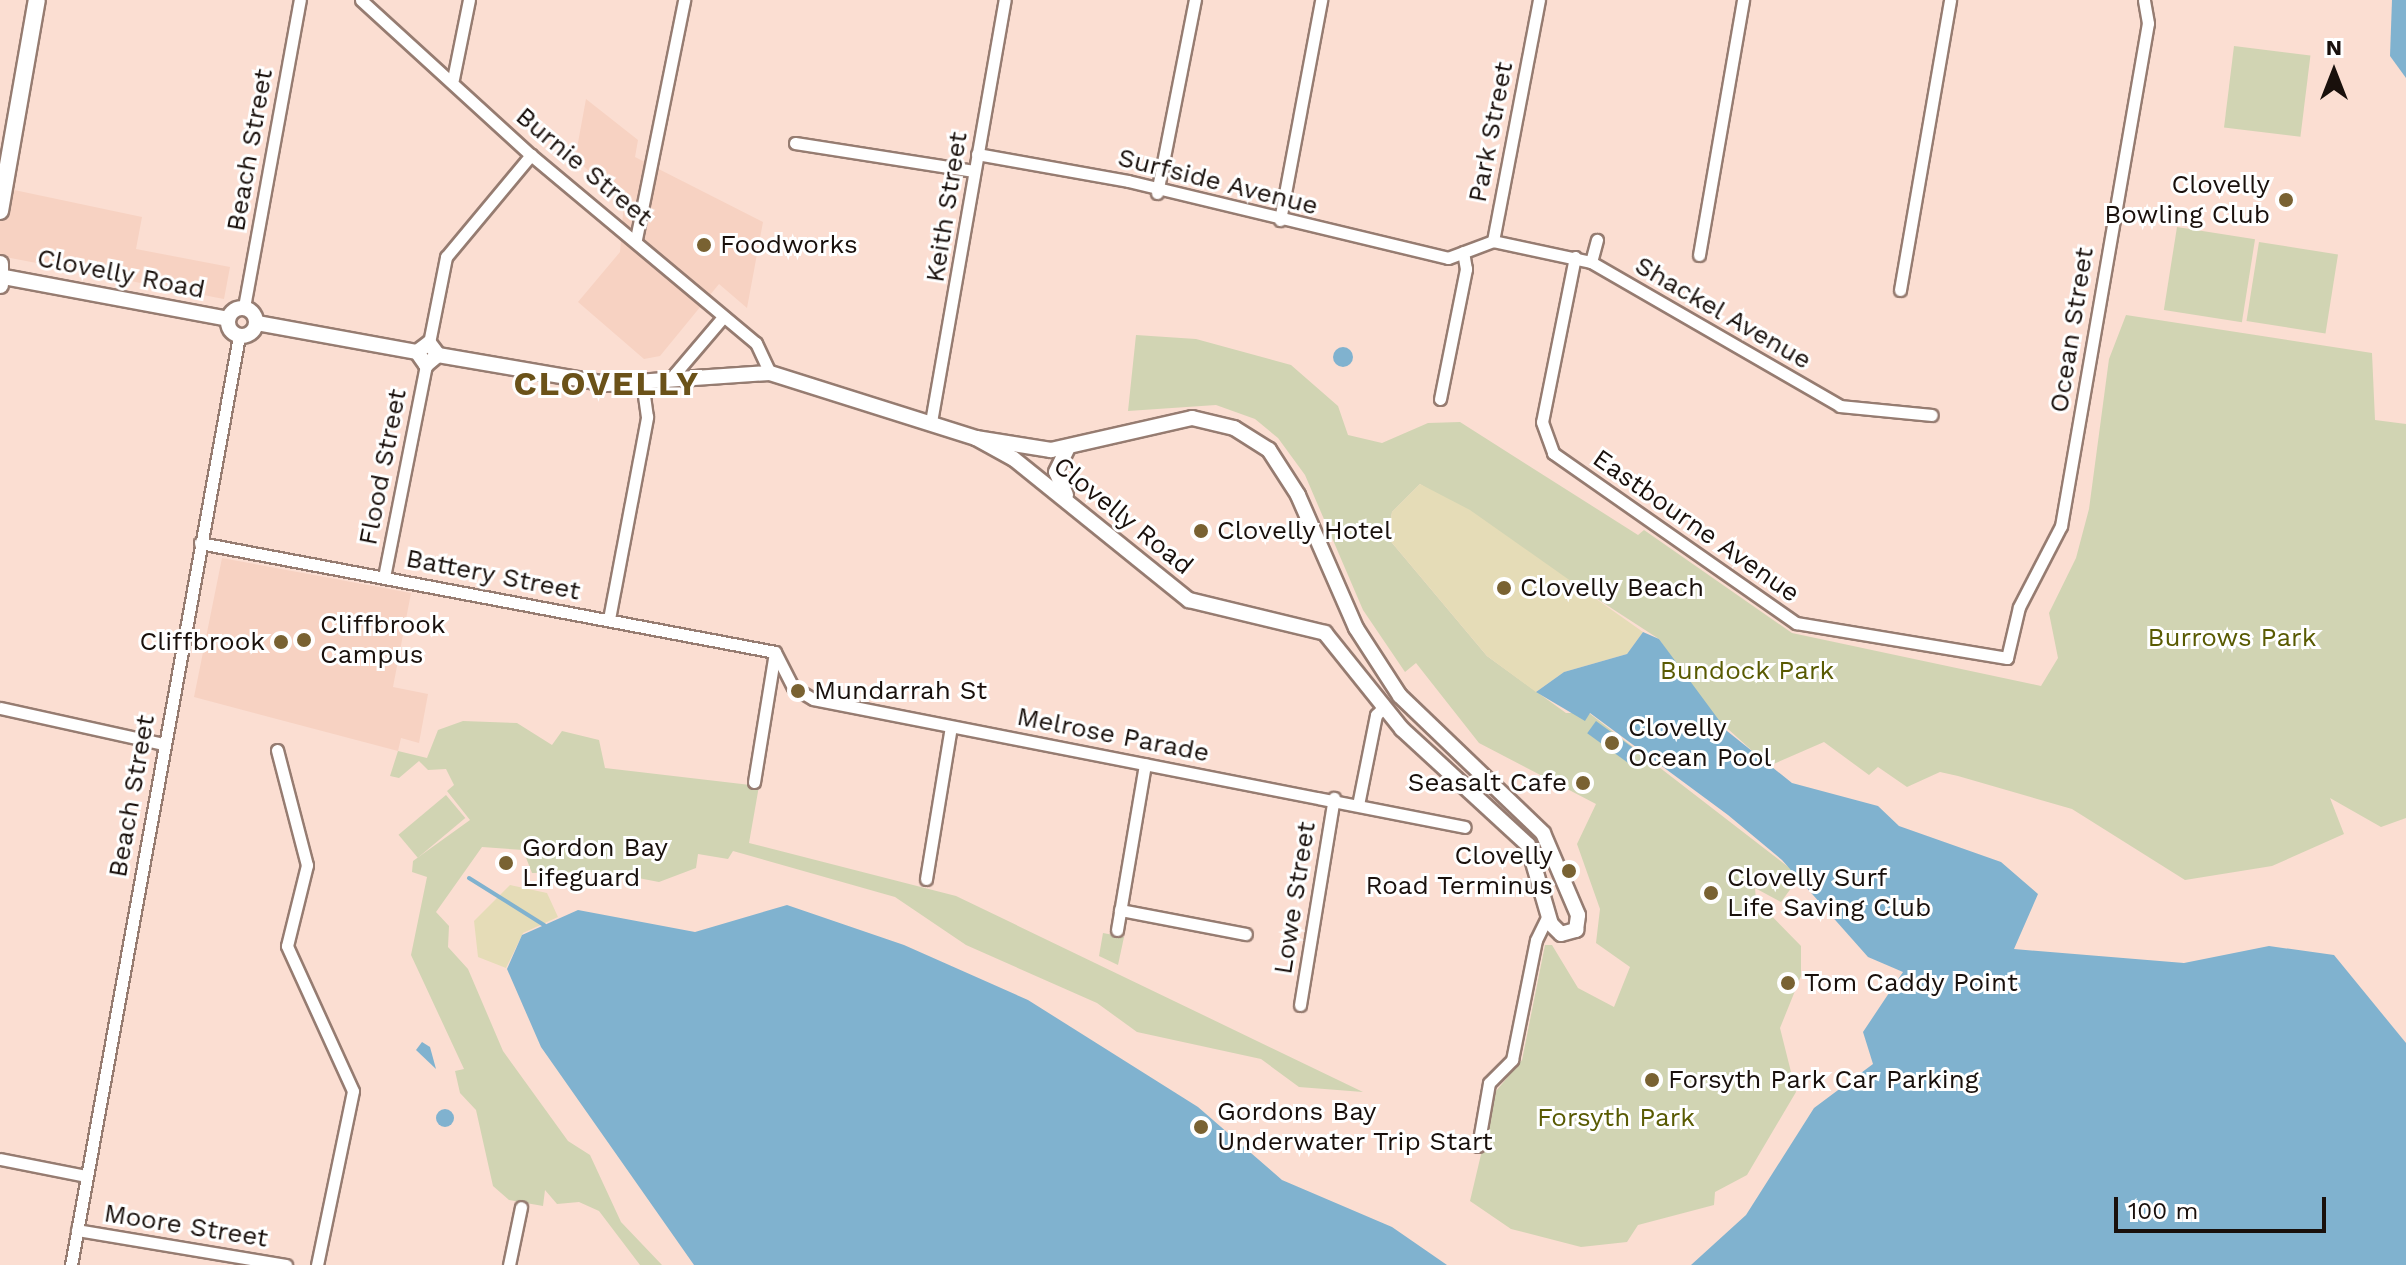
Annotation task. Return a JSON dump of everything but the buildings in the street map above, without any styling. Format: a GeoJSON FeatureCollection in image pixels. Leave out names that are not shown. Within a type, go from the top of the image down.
{"type":"FeatureCollection","features":[{"type":"Feature","properties":{"kind":"main road"},"geometry":{"type":"LineString","coordinates":[[0,211],[3,178],[37,0]]}},
{"type":"Feature","properties":{"kind":"street","name":"Beach Street"},"geometry":{"type":"LineString","coordinates":[[244,307],[300,0]]}},
{"type":"Feature","properties":{"kind":"street","name":"Burnie Street"},"geometry":{"type":"LineString","coordinates":[[361,0],[453,79],[531,155],[636,239],[765,352],[770,373]]}},
{"type":"Feature","properties":{"kind":"street"},"geometry":{"type":"LineString","coordinates":[[453,79],[469,0]]}},
{"type":"Feature","properties":{"kind":"street"},"geometry":{"type":"LineString","coordinates":[[636,239],[684,0]]}},
{"type":"Feature","properties":{"kind":"street","name":"Keith Street"},"geometry":{"type":"LineString","coordinates":[[931,422],[1005,0]]}},
{"type":"Feature","properties":{"kind":"street"},"geometry":{"type":"LineString","coordinates":[[1157,193],[1195,0]]}},
{"type":"Feature","properties":{"kind":"street"},"geometry":{"type":"LineString","coordinates":[[1280,220],[1321,0]]}},
{"type":"Feature","properties":{"kind":"street","name":"Park Street"},"geometry":{"type":"LineString","coordinates":[[1448,258],[1493,241],[1539,0]]}},
{"type":"Feature","properties":{"kind":"street"},"geometry":{"type":"LineString","coordinates":[[1699,255],[1743,0]]}},
{"type":"Feature","properties":{"kind":"street"},"geometry":{"type":"LineString","coordinates":[[1900,290],[1950,0]]}},
{"type":"Feature","properties":{"kind":"street","name":"Ocean Street"},"geometry":{"type":"LineString","coordinates":[[2007,658],[2019,607],[2061,526],[2148,23],[2144,0]]}},
{"type":"Feature","properties":{"kind":"street"},"geometry":{"type":"LineString","coordinates":[[795,143],[974,171]]}},
{"type":"Feature","properties":{"kind":"street","name":"Surfside Avenue"},"geometry":{"type":"LineString","coordinates":[[977,154],[1128,181],[1157,193],[1448,258]]}},
{"type":"Feature","properties":{"kind":"street","name":"Flood Street"},"geometry":{"type":"LineString","coordinates":[[384,577],[446,257],[531,155]]}},
{"type":"Feature","properties":{"kind":"street"},"geometry":{"type":"LineString","coordinates":[[1591,262],[1597,240]]}},
{"type":"Feature","properties":{"kind":"street","name":"Shackel Avenue"},"geometry":{"type":"LineString","coordinates":[[1493,241],[1591,262],[1840,406],[1932,415]]}},
{"type":"Feature","properties":{"kind":"street"},"geometry":{"type":"LineString","coordinates":[[1440,399],[1466,269],[1463,252]]}},
{"type":"Feature","properties":{"kind":"street","name":"Eastbourne Avenue"},"geometry":{"type":"LineString","coordinates":[[1575,257],[1542,422],[1553,453],[1796,623],[2007,658]]}},
{"type":"Feature","properties":{"kind":"street","name":"Clovelly Road"},"geometry":{"type":"LineString","coordinates":[[1,275],[228,319]]}},
{"type":"Feature","properties":{"kind":"street"},"geometry":{"type":"LineString","coordinates":[[244,307],[257,323],[239,336],[228,319],[244,307]]}},
{"type":"Feature","properties":{"kind":"street"},"geometry":{"type":"LineString","coordinates":[[672,377],[723,317]]}},
{"type":"Feature","properties":{"kind":"street","name":"Clovelly Road"},"geometry":{"type":"LineString","coordinates":[[257,323],[576,382],[770,373],[976,438],[1071,503],[1189,600],[1325,633],[1384,707],[1528,845],[1548,915]]}},
{"type":"Feature","properties":{"kind":"street","name":"Beach Street"},"geometry":{"type":"LineString","coordinates":[[71,1265],[239,336]]}},
{"type":"Feature","properties":{"kind":"street"},"geometry":{"type":"LineString","coordinates":[[609,619],[647,417],[642,381]]}},
{"type":"Feature","properties":{"kind":"street"},"geometry":{"type":"LineString","coordinates":[[976,438],[1067,449],[1179,418],[1234,428],[1260,444],[1285,471],[1333,585],[1400,696],[1543,833],[1579,922],[1561,934],[1548,915],[1536,940],[1512,1060],[1489,1083],[1478,1146]]}},
{"type":"Feature","properties":{"kind":"street"},"geometry":{"type":"LineString","coordinates":[[1067,449],[1056,472],[1071,503]]}},
{"type":"Feature","properties":{"kind":"street","name":"Battery Street"},"geometry":{"type":"LineString","coordinates":[[200,543],[775,652]]}},
{"type":"Feature","properties":{"kind":"street"},"geometry":{"type":"LineString","coordinates":[[754,782],[775,652]]}},
{"type":"Feature","properties":{"kind":"street","name":"Melrose Parade"},"geometry":{"type":"LineString","coordinates":[[775,652],[803,695],[951,727],[1334,798],[1465,827]]}},
{"type":"Feature","properties":{"kind":"street"},"geometry":{"type":"LineString","coordinates":[[1358,805],[1376,715],[1400,696]]}},
{"type":"Feature","properties":{"kind":"street"},"geometry":{"type":"LineString","coordinates":[[0,708],[164,744]]}},
{"type":"Feature","properties":{"kind":"street"},"geometry":{"type":"LineString","coordinates":[[926,879],[951,727]]}},
{"type":"Feature","properties":{"kind":"street"},"geometry":{"type":"LineString","coordinates":[[277,750],[307,865],[287,946],[353,1091],[317,1265]]}},
{"type":"Feature","properties":{"kind":"street"},"geometry":{"type":"LineString","coordinates":[[1117,930],[1145,764]]}},
{"type":"Feature","properties":{"kind":"street","name":"Lowe Street"},"geometry":{"type":"LineString","coordinates":[[1300,1005],[1334,798]]}},
{"type":"Feature","properties":{"kind":"street"},"geometry":{"type":"LineString","coordinates":[[1120,910],[1246,934]]}},
{"type":"Feature","properties":{"kind":"street"},"geometry":{"type":"LineString","coordinates":[[0,1159],[86,1176]]}},
{"type":"Feature","properties":{"kind":"street"},"geometry":{"type":"LineString","coordinates":[[509,1265],[521,1207]]}},
{"type":"Feature","properties":{"kind":"street","name":"Moore Street"},"geometry":{"type":"LineString","coordinates":[[77,1230],[286,1265]]}},
{"type":"Feature","properties":{"kind":"shaded area"},"geometry":{"type":"Polygon","coordinates":[[[586,99],[638,140],[635,157],[763,222],[747,308],[719,284],[660,356],[644,359],[578,302],[620,252],[624,201],[575,159],[586,99]]]}},
{"type":"Feature","properties":{"kind":"shaded area"},"geometry":{"type":"Polygon","coordinates":[[[0,187],[142,217],[136,249],[230,267],[224,299],[0,256],[0,187]]]}},
{"type":"Feature","properties":{"kind":"shaded area","name":"Cliffbrook Campus"},"geometry":{"type":"Polygon","coordinates":[[[222,558],[411,593],[393,687],[428,694],[419,743],[401,738],[398,751],[194,697],[222,558]]]}},
{"type":"Feature","properties":{"kind":"green space"},"geometry":{"type":"Polygon","coordinates":[[[2234,46],[2310,55],[2300,137],[2224,127],[2234,46]]]}},
{"type":"Feature","properties":{"kind":"green space"},"geometry":{"type":"Polygon","coordinates":[[[2177,227],[2255,239],[2242,322],[2164,310],[2177,227]]]}},
{"type":"Feature","properties":{"kind":"green space"},"geometry":{"type":"Polygon","coordinates":[[[2259,242],[2338,255],[2326,334],[2246,321],[2259,242]]]}},
{"type":"Feature","properties":{"kind":"green space"},"geometry":{"type":"Polygon","coordinates":[[[2126,315],[2372,353],[2375,420],[2406,424],[2406,818],[2381,827],[2330,798],[2344,834],[2272,866],[2185,880],[2072,809],[1958,776],[1940,772],[1907,787],[1878,767],[1869,775],[1824,742],[1769,766],[1708,711],[1659,639],[1420,484],[1392,512],[1388,538],[1487,656],[1566,713],[1589,713],[1800,876],[1781,902],[1755,888],[1756,900],[1801,946],[1801,976],[1780,1028],[1796,1092],[1747,1175],[1715,1192],[1714,1205],[1638,1225],[1627,1242],[1581,1247],[1511,1229],[1470,1201],[1496,1091],[1522,1060],[1545,945],[1552,945],[1578,988],[1614,1007],[1630,967],[1596,943],[1600,909],[1577,844],[1596,804],[1479,743],[1416,663],[1405,672],[1363,610],[1305,475],[1278,438],[1255,419],[1216,405],[1128,411],[1136,335],[1196,339],[1291,365],[1338,406],[1348,435],[1382,443],[1428,423],[1460,422],[1638,535],[1644,530],[1792,633],[2041,686],[2058,658],[2049,613],[2076,558],[2089,509],[2109,359],[2126,315]]]}},
{"type":"Feature","properties":{"kind":"green space"},"geometry":{"type":"Polygon","coordinates":[[[463,721],[517,723],[552,745],[562,731],[599,740],[605,768],[759,786],[749,843],[956,896],[1363,1092],[1299,1087],[1261,1059],[1137,1032],[1097,1003],[966,945],[895,897],[733,851],[728,859],[698,854],[696,868],[659,882],[607,872],[532,873],[523,850],[482,847],[436,912],[449,926],[448,947],[468,969],[503,1051],[568,1141],[590,1155],[621,1222],[662,1265],[640,1265],[599,1211],[579,1202],[557,1204],[545,1190],[543,1206],[509,1200],[493,1186],[476,1110],[460,1093],[455,1071],[464,1069],[411,955],[427,877],[412,872],[413,861],[470,820],[447,791],[454,785],[446,769],[428,770],[419,761],[399,778],[390,776],[398,751],[427,758],[438,730],[463,721]]]}},
{"type":"Feature","properties":{"kind":"green space"},"geometry":{"type":"Polygon","coordinates":[[[446,795],[465,818],[418,858],[399,835],[446,795]]]}},
{"type":"Feature","properties":{"kind":"green space"},"geometry":{"type":"Polygon","coordinates":[[[1103,933],[1124,937],[1118,965],[1099,956],[1103,933]]]}},
{"type":"Feature","properties":{"kind":"sand","name":"Clovelly Beach"},"geometry":{"type":"Polygon","coordinates":[[[1420,484],[1470,510],[1643,632],[1627,654],[1564,672],[1536,692],[1487,656],[1388,538],[1392,512],[1420,484]]]}},
{"type":"Feature","properties":{"kind":"sand"},"geometry":{"type":"Polygon","coordinates":[[[510,885],[547,893],[558,917],[523,933],[506,968],[478,957],[474,921],[510,885]]]}},
{"type":"Feature","properties":{"kind":"water"},"geometry":{"type":"Polygon","coordinates":[[[2392,0],[2406,0],[2406,78],[2390,56],[2392,0]]]}},
{"type":"Feature","properties":{"kind":"water"},"geometry":{"type":"Polygon","coordinates":[[[1343,347],[1350,350],[1353,357],[1350,364],[1343,367],[1336,364],[1333,357],[1336,350],[1343,347]]]}},
{"type":"Feature","properties":{"kind":"water"},"geometry":{"type":"Polygon","coordinates":[[[1643,632],[1659,639],[1727,731],[1792,783],[1878,806],[1899,826],[2001,862],[2038,894],[2014,949],[2184,963],[2269,946],[2334,955],[2406,1043],[2406,1265],[1691,1265],[1746,1215],[1814,1108],[1873,1064],[1863,1032],[1903,972],[1868,957],[1782,860],[1728,815],[1590,713],[1585,721],[1536,692],[1564,672],[1627,654],[1643,632]]]}},
{"type":"Feature","properties":{"kind":"water","name":"Clovelly Ocean Pool"},"geometry":{"type":"Polygon","coordinates":[[[1596,721],[1638,752],[1629,764],[1587,733],[1596,721]]]}},
{"type":"Feature","properties":{"kind":"water"},"geometry":{"type":"Polygon","coordinates":[[[787,905],[904,945],[1028,1000],[1198,1107],[1282,1180],[1392,1227],[1447,1265],[694,1265],[541,1047],[507,969],[522,935],[578,910],[695,932],[787,905]]]}},
{"type":"Feature","properties":{"kind":"water"},"geometry":{"type":"Polygon","coordinates":[[[422,1042],[430,1047],[436,1069],[416,1050],[422,1042]]]}},
{"type":"Feature","properties":{"kind":"water"},"geometry":{"type":"Polygon","coordinates":[[[445,1109],[454,1118],[445,1127],[436,1118],[445,1109]]]}},
{"type":"Feature","properties":{"kind":"waterway"},"geometry":{"type":"LineString","coordinates":[[469,878],[544,925]]}},
{"type":"Feature","properties":{"kind":"place","name":"Clovelly Bowling Club"},"geometry":{"type":"Point","coordinates":[2286,200]}},
{"type":"Feature","properties":{"kind":"place","name":"Foodworks"},"geometry":{"type":"Point","coordinates":[704,245]}},
{"type":"Feature","properties":{"kind":"place","name":"Clovelly Hotel"},"geometry":{"type":"Point","coordinates":[1201,531]}},
{"type":"Feature","properties":{"kind":"place","name":"Clovelly Beach"},"geometry":{"type":"Point","coordinates":[1504,588]}},
{"type":"Feature","properties":{"kind":"place","name":"Cliffbrook Campus"},"geometry":{"type":"Point","coordinates":[304,640]}},
{"type":"Feature","properties":{"kind":"place","name":"Cliffbrook"},"geometry":{"type":"Point","coordinates":[281,642]}},
{"type":"Feature","properties":{"kind":"place","name":"Mundarrah St"},"geometry":{"type":"Point","coordinates":[798,691]}},
{"type":"Feature","properties":{"kind":"place","name":"Clovelly Ocean Pool"},"geometry":{"type":"Point","coordinates":[1612,743]}},
{"type":"Feature","properties":{"kind":"place","name":"Seasalt Cafe"},"geometry":{"type":"Point","coordinates":[1583,783]}},
{"type":"Feature","properties":{"kind":"place","name":"Gordon Bay Lifeguard"},"geometry":{"type":"Point","coordinates":[506,863]}},
{"type":"Feature","properties":{"kind":"place","name":"Clovelly Road Terminus"},"geometry":{"type":"Point","coordinates":[1569,871]}},
{"type":"Feature","properties":{"kind":"place","name":"Clovelly Surf Life Saving Club"},"geometry":{"type":"Point","coordinates":[1711,893]}},
{"type":"Feature","properties":{"kind":"place","name":"Tom Caddy Point"},"geometry":{"type":"Point","coordinates":[1788,983]}},
{"type":"Feature","properties":{"kind":"place","name":"Forsyth Park Car Parking"},"geometry":{"type":"Point","coordinates":[1652,1080]}},
{"type":"Feature","properties":{"kind":"place","name":"Gordons Bay Underwater Trip Start"},"geometry":{"type":"Point","coordinates":[1201,1127]}},
{"type":"Feature","properties":{"kind":"district","name":"CLOVELLY"},"geometry":{"type":"Point","coordinates":[607,384]}},
{"type":"Feature","properties":{"kind":"park label","name":"Burrows Park"},"geometry":{"type":"Point","coordinates":[2232,638]}},
{"type":"Feature","properties":{"kind":"park label","name":"Bundock Park"},"geometry":{"type":"Point","coordinates":[1747,671]}},
{"type":"Feature","properties":{"kind":"park label","name":"Forsyth Park"},"geometry":{"type":"Point","coordinates":[1616,1118]}}]}
